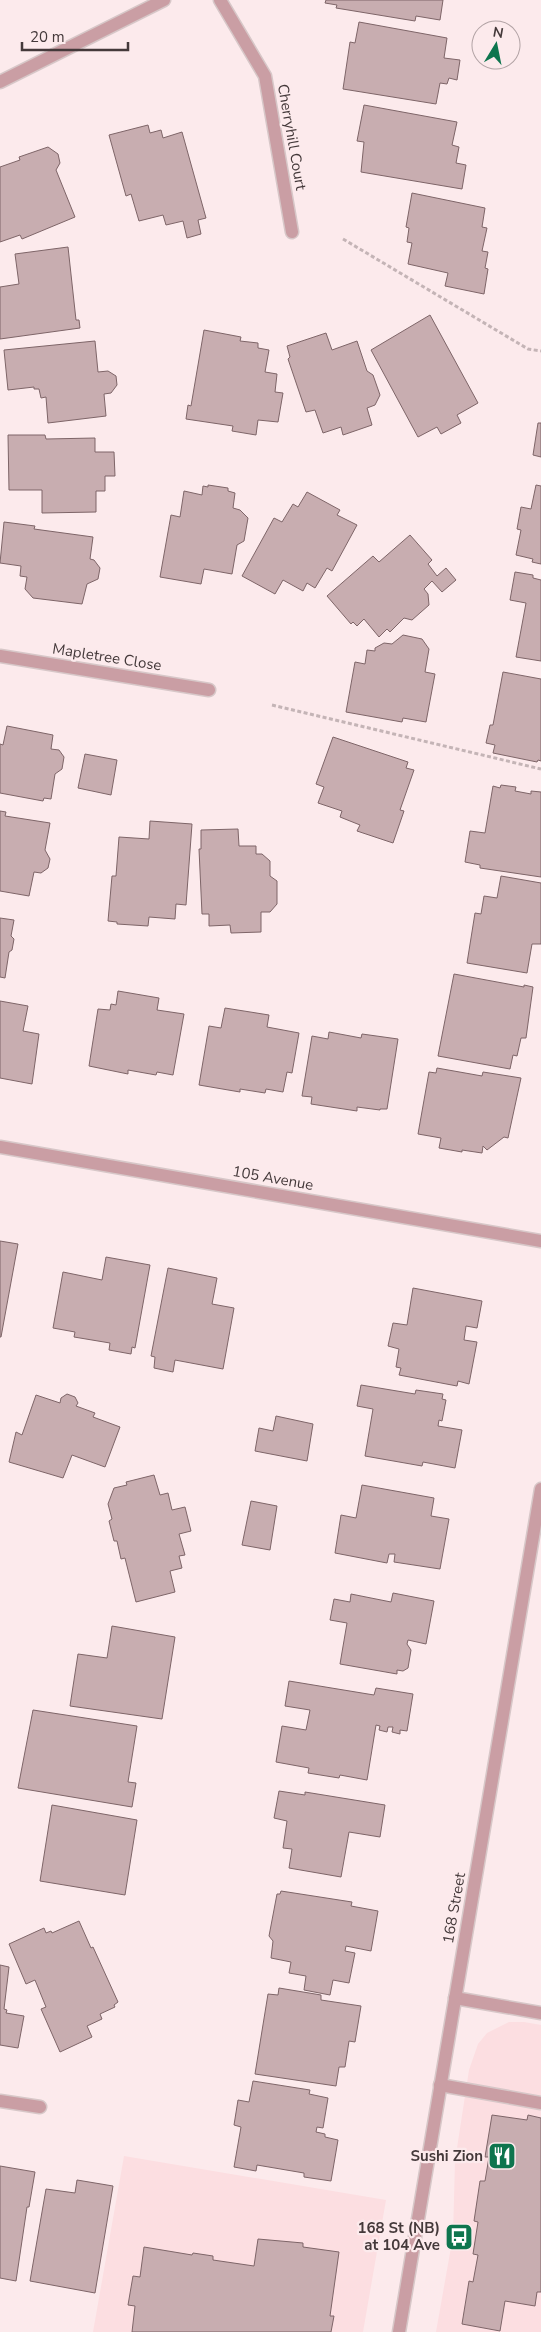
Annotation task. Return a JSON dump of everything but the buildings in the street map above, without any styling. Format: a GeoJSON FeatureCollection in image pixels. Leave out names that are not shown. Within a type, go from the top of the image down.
{"type":"FeatureCollection","features":[{"type":"Feature","properties":{"kind":"street"},"geometry":{"type":"LineString","coordinates":[[0,82],[164,0]]}},
{"type":"Feature","properties":{"kind":"street","name":"Cherryhill Court"},"geometry":{"type":"LineString","coordinates":[[220,0],[265,76],[292,232]]}},
{"type":"Feature","properties":{"kind":"street","name":"Mapletree Close"},"geometry":{"type":"LineString","coordinates":[[0,656],[209,690]]}},
{"type":"Feature","properties":{"kind":"street","name":"105 Avenue"},"geometry":{"type":"LineString","coordinates":[[0,1147],[541,1241]]}},
{"type":"Feature","properties":{"kind":"street","name":"168 Street"},"geometry":{"type":"LineString","coordinates":[[399,2332],[541,1489]]}},
{"type":"Feature","properties":{"kind":"street"},"geometry":{"type":"LineString","coordinates":[[455,1998],[541,2013]]}},
{"type":"Feature","properties":{"kind":"street"},"geometry":{"type":"LineString","coordinates":[[440,2085],[541,2103]]}},
{"type":"Feature","properties":{"kind":"street"},"geometry":{"type":"LineString","coordinates":[[0,2101],[40,2107]]}},
{"type":"Feature","properties":{"kind":"path"},"geometry":{"type":"LineString","coordinates":[[343,239],[528,349],[541,351]]}},
{"type":"Feature","properties":{"kind":"path"},"geometry":{"type":"LineString","coordinates":[[272,705],[541,769]]}},
{"type":"Feature","properties":{"kind":"shaded area"},"geometry":{"type":"Polygon","coordinates":[[[509,2022],[541,2025],[541,2332],[436,2332],[453,2236],[455,2161],[469,2070],[478,2044],[487,2033],[509,2022]]]}},
{"type":"Feature","properties":{"kind":"shaded area"},"geometry":{"type":"Polygon","coordinates":[[[124,2156],[386,2200],[363,2332],[93,2332],[124,2156]]]}},
{"type":"Feature","properties":{"kind":"place","name":"Sushi Zion"},"geometry":{"type":"Point","coordinates":[502,2156]}},
{"type":"Feature","properties":{"kind":"place","name":"168 St (NB) at 104 Ave"},"geometry":{"type":"Point","coordinates":[459,2237]}}]}
